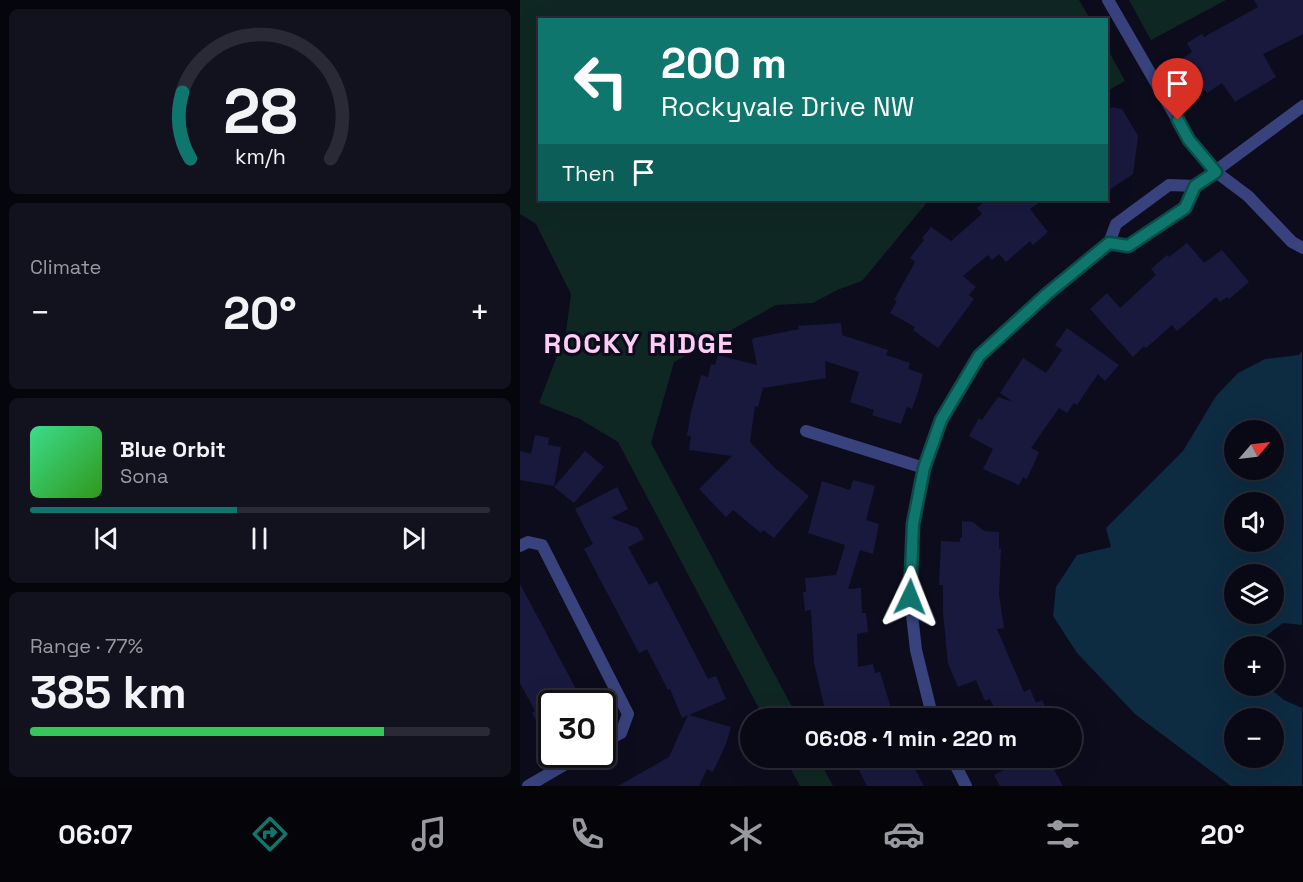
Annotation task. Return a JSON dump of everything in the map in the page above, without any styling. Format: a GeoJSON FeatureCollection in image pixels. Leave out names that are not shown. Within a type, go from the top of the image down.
{"type":"FeatureCollection","features":[{"type":"Feature","properties":{"kind":"street"},"geometry":{"type":"LineString","coordinates":[[1108,0],[1189,140],[1216,172],[1248,196],[1292,242],[1303,248]]}},
{"type":"Feature","properties":{"kind":"street"},"geometry":{"type":"LineString","coordinates":[[1109,243],[1128,246],[1185,208],[1195,186],[1303,106]]}},
{"type":"Feature","properties":{"kind":"street"},"geometry":{"type":"LineString","coordinates":[[930,708],[916,650],[910,597],[913,524],[924,468],[941,420],[979,356],[1047,294],[1109,243],[1116,224],[1169,185],[1195,186]]}},
{"type":"Feature","properties":{"kind":"street"},"geometry":{"type":"LineString","coordinates":[[806,431],[924,468]]}},
{"type":"Feature","properties":{"kind":"street"},"geometry":{"type":"LineString","coordinates":[[520,546],[528,542],[542,545],[616,690]]}},
{"type":"Feature","properties":{"kind":"street"},"geometry":{"type":"LineString","coordinates":[[616,690],[628,714],[620,733],[616,735]]}},
{"type":"Feature","properties":{"kind":"street"},"geometry":{"type":"LineString","coordinates":[[528,786],[559,768]]}},
{"type":"Feature","properties":{"kind":"street"},"geometry":{"type":"LineString","coordinates":[[957,768],[966,786]]}},
{"type":"Feature","properties":{"kind":"green space"},"geometry":{"type":"Polygon","coordinates":[[[520,0],[1079,0],[1089,18],[538,18],[538,201],[928,201],[862,281],[837,290],[813,303],[776,305],[674,362],[651,443],[793,708],[759,708],[618,442],[580,419],[539,403],[566,332],[571,294],[536,224],[520,214],[520,0]]]}},
{"type":"Feature","properties":{"kind":"green space"},"geometry":{"type":"Polygon","coordinates":[[[1129,0],[1226,0],[1151,40],[1129,0]]]}},
{"type":"Feature","properties":{"kind":"green space"},"geometry":{"type":"Polygon","coordinates":[[[1108,50],[1125,81],[1108,90],[1108,50]]]}},
{"type":"Feature","properties":{"kind":"green space"},"geometry":{"type":"Polygon","coordinates":[[[790,768],[823,768],[833,786],[800,786],[790,768]]]}},
{"type":"Feature","properties":{"kind":"water"},"geometry":{"type":"Polygon","coordinates":[[[1302,351],[1302,625],[1284,623],[1284,564],[1224,564],[1224,624],[1282,624],[1266,636],[1224,636],[1224,696],[1279,696],[1302,708],[1302,786],[1231,786],[1135,714],[1077,653],[1053,616],[1056,587],[1077,555],[1111,547],[1106,528],[1183,451],[1216,396],[1238,373],[1265,359],[1299,355],[1302,351]]]}},
{"type":"Feature","properties":{"kind":"building"},"geometry":{"type":"Polygon","coordinates":[[[1254,0],[1303,0],[1303,34],[1263,54],[1276,77],[1235,102],[1222,83],[1207,93],[1183,58],[1192,52],[1187,43],[1202,34],[1204,37],[1258,7],[1254,0]]]}},
{"type":"Feature","properties":{"kind":"building"},"geometry":{"type":"Polygon","coordinates":[[[1112,107],[1122,109],[1138,136],[1133,174],[1108,191],[1108,110],[1112,107]]]}},
{"type":"Feature","properties":{"kind":"building"},"geometry":{"type":"Polygon","coordinates":[[[985,201],[1042,201],[1030,209],[1048,232],[1033,245],[1030,241],[1006,262],[999,254],[992,260],[988,255],[963,276],[976,287],[969,295],[974,299],[938,348],[913,330],[915,327],[890,313],[897,301],[894,300],[915,262],[910,258],[931,227],[951,241],[982,214],[977,208],[985,201]]]}},
{"type":"Feature","properties":{"kind":"building"},"geometry":{"type":"Polygon","coordinates":[[[1187,243],[1204,263],[1222,250],[1249,282],[1229,299],[1227,297],[1220,302],[1216,297],[1177,331],[1172,325],[1133,357],[1090,309],[1107,293],[1120,308],[1156,275],[1151,269],[1167,255],[1169,257],[1187,243]]]}},
{"type":"Feature","properties":{"kind":"building"},"geometry":{"type":"Polygon","coordinates":[[[841,323],[842,335],[888,350],[886,355],[910,363],[908,369],[923,374],[912,409],[907,407],[901,424],[872,415],[874,410],[850,402],[859,372],[825,361],[826,378],[763,388],[758,407],[755,406],[750,442],[775,468],[809,496],[774,538],[763,530],[761,533],[733,510],[726,517],[699,489],[732,456],[689,450],[691,436],[687,436],[701,375],[708,377],[711,364],[715,365],[718,355],[757,365],[752,340],[754,338],[799,329],[798,326],[841,323]]]}},
{"type":"Feature","properties":{"kind":"building"},"geometry":{"type":"Polygon","coordinates":[[[1067,328],[1119,365],[1105,381],[1098,374],[1077,405],[1074,403],[1067,413],[1059,408],[1031,448],[1039,452],[1027,479],[1023,477],[1019,485],[983,469],[993,449],[969,436],[979,418],[982,420],[998,397],[1013,402],[1000,393],[1023,358],[1046,373],[1062,350],[1055,345],[1067,328]]]}},
{"type":"Feature","properties":{"kind":"building"},"geometry":{"type":"Polygon","coordinates":[[[535,435],[549,438],[548,445],[561,447],[554,486],[520,480],[520,451],[531,454],[535,435]]]}},
{"type":"Feature","properties":{"kind":"building"},"geometry":{"type":"Polygon","coordinates":[[[585,451],[604,467],[574,503],[554,487],[585,451]]]}},
{"type":"Feature","properties":{"kind":"building"},"geometry":{"type":"Polygon","coordinates":[[[853,480],[875,486],[866,520],[879,524],[873,554],[860,550],[848,589],[861,588],[862,613],[866,613],[868,632],[857,634],[858,667],[873,664],[875,673],[880,672],[891,708],[825,708],[814,663],[811,610],[805,611],[803,592],[806,592],[805,578],[836,575],[845,545],[808,533],[822,481],[850,490],[853,480]]]}},
{"type":"Feature","properties":{"kind":"building"},"geometry":{"type":"Polygon","coordinates":[[[617,487],[628,509],[611,518],[638,528],[644,539],[628,547],[649,585],[657,581],[708,679],[716,676],[726,699],[689,715],[731,727],[713,772],[707,769],[699,786],[618,786],[669,757],[688,715],[682,718],[670,689],[668,690],[647,649],[639,653],[584,549],[593,544],[575,509],[617,487]]]}},
{"type":"Feature","properties":{"kind":"building"},"geometry":{"type":"Polygon","coordinates":[[[962,521],[973,522],[984,531],[999,532],[999,549],[1001,549],[999,595],[1004,628],[997,629],[1024,692],[1030,689],[1036,703],[1042,700],[1046,708],[994,708],[990,699],[985,701],[976,680],[958,687],[948,664],[943,585],[939,585],[941,541],[960,542],[962,521]]]}},
{"type":"Feature","properties":{"kind":"building"},"geometry":{"type":"Polygon","coordinates":[[[520,584],[577,690],[538,690],[538,724],[532,713],[535,711],[520,683],[520,584]]]}},
{"type":"Feature","properties":{"kind":"building"},"geometry":{"type":"Polygon","coordinates":[[[858,768],[914,768],[924,786],[867,786],[858,768]]]}},
{"type":"Feature","properties":{"kind":"building"},"geometry":{"type":"Polygon","coordinates":[[[1008,768],[1053,768],[1063,786],[1000,786],[994,775],[1008,768]]]}},
{"type":"Feature","properties":{"kind":"district","name":"ROCKY RIDGE"},"geometry":{"type":"Point","coordinates":[639,343]}},
{"type":"Feature","properties":{"kind":"route"},"geometry":{"type":"LineString","coordinates":[[910,597],[913,524],[924,468],[941,420],[979,356],[1047,294],[1109,243],[1128,246],[1185,208],[1195,186],[1216,172],[1189,140],[1178,120]]}}]}
